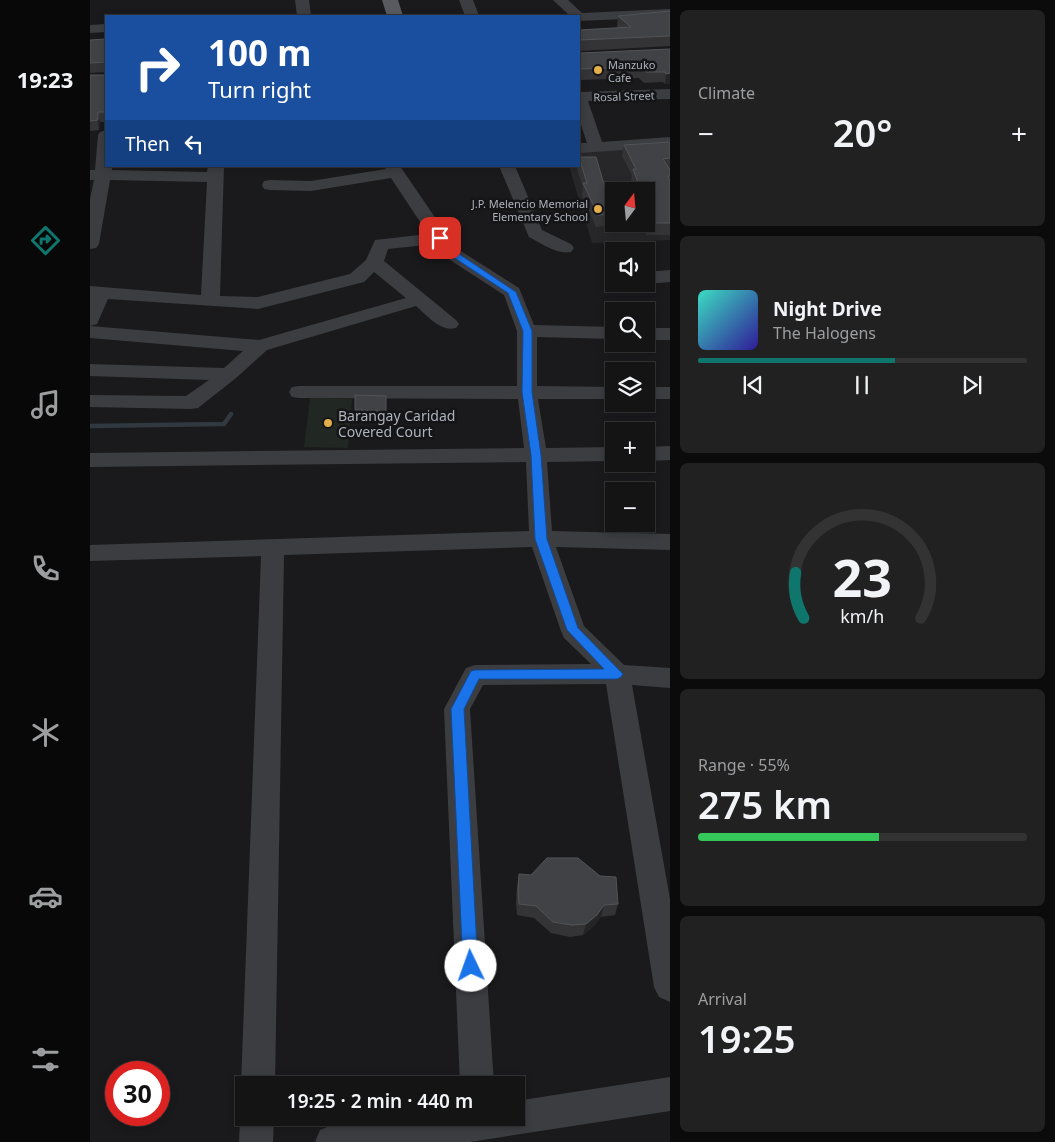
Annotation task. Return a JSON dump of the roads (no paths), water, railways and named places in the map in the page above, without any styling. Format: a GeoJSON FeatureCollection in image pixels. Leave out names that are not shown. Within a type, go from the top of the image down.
{"type":"FeatureCollection","features":[{"type":"Feature","properties":{"kind":"main road"},"geometry":{"type":"LineString","coordinates":[[390,0],[395,15]]}},
{"type":"Feature","properties":{"kind":"street"},"geometry":{"type":"LineString","coordinates":[[302,0],[304,15]]}},
{"type":"Feature","properties":{"kind":"street"},"geometry":{"type":"LineString","coordinates":[[466,0],[472,15]]}},
{"type":"Feature","properties":{"kind":"street"},"geometry":{"type":"LineString","coordinates":[[560,0],[577,15]]}},
{"type":"Feature","properties":{"kind":"street"},"geometry":{"type":"LineString","coordinates":[[580,16],[670,13]]}},
{"type":"Feature","properties":{"kind":"street"},"geometry":{"type":"LineString","coordinates":[[90,29],[105,28]]}},
{"type":"Feature","properties":{"kind":"street","name":"Rosal Street"},"geometry":{"type":"LineString","coordinates":[[580,97],[670,94]]}},
{"type":"Feature","properties":{"kind":"street"},"geometry":{"type":"LineString","coordinates":[[580,100],[596,147]]}},
{"type":"Feature","properties":{"kind":"street"},"geometry":{"type":"LineString","coordinates":[[90,244],[97,175],[105,139]]}},
{"type":"Feature","properties":{"kind":"street"},"geometry":{"type":"LineString","coordinates":[[580,148],[670,142]]}},
{"type":"Feature","properties":{"kind":"street"},"geometry":{"type":"LineString","coordinates":[[507,167],[535,233],[565,248]]}},
{"type":"Feature","properties":{"kind":"street"},"geometry":{"type":"LineString","coordinates":[[270,185],[311,186],[394,169],[440,238],[453,254],[512,292],[528,331],[527,392],[536,455],[541,539],[573,630],[617,674],[670,987]]}},
{"type":"Feature","properties":{"kind":"street"},"geometry":{"type":"LineString","coordinates":[[97,175],[216,171],[210,301]]}},
{"type":"Feature","properties":{"kind":"street"},"geometry":{"type":"LineString","coordinates":[[90,320],[96,292],[258,303],[357,278],[374,262],[381,244],[440,238]]}},
{"type":"Feature","properties":{"kind":"street"},"geometry":{"type":"LineString","coordinates":[[374,262],[449,324]]}},
{"type":"Feature","properties":{"kind":"street"},"geometry":{"type":"LineString","coordinates":[[655,277],[670,276]]}},
{"type":"Feature","properties":{"kind":"street"},"geometry":{"type":"LineString","coordinates":[[90,332],[260,346],[418,300]]}},
{"type":"Feature","properties":{"kind":"street"},"geometry":{"type":"LineString","coordinates":[[528,331],[605,333]]}},
{"type":"Feature","properties":{"kind":"street"},"geometry":{"type":"LineString","coordinates":[[655,334],[670,334]]}},
{"type":"Feature","properties":{"kind":"street"},"geometry":{"type":"LineString","coordinates":[[90,401],[190,402],[229,374],[260,346]]}},
{"type":"Feature","properties":{"kind":"street"},"geometry":{"type":"LineString","coordinates":[[90,370],[229,374]]}},
{"type":"Feature","properties":{"kind":"street"},"geometry":{"type":"LineString","coordinates":[[299,392],[605,393]]}},
{"type":"Feature","properties":{"kind":"street"},"geometry":{"type":"LineString","coordinates":[[655,393],[670,393]]}},
{"type":"Feature","properties":{"kind":"street"},"geometry":{"type":"LineString","coordinates":[[90,460],[605,454]]}},
{"type":"Feature","properties":{"kind":"street"},"geometry":{"type":"LineString","coordinates":[[655,454],[670,454]]}},
{"type":"Feature","properties":{"kind":"street"},"geometry":{"type":"LineString","coordinates":[[90,553],[541,539],[670,542]]}},
{"type":"Feature","properties":{"kind":"street"},"geometry":{"type":"LineString","coordinates":[[258,1076],[273,546]]}},
{"type":"Feature","properties":{"kind":"street"},"geometry":{"type":"LineString","coordinates":[[477,1076],[457,709],[475,674],[617,674],[670,678]]}},
{"type":"Feature","properties":{"kind":"street"},"geometry":{"type":"LineString","coordinates":[[332,1142],[479,1128],[670,1094]]}},
{"type":"Feature","properties":{"kind":"street"},"geometry":{"type":"LineString","coordinates":[[256,1142],[257,1126]]}},
{"type":"Feature","properties":{"kind":"waterway"},"geometry":{"type":"LineString","coordinates":[[90,426],[224,424],[231,414]]}},
{"type":"Feature","properties":{"kind":"place","name":"Manzuko Cafe"},"geometry":{"type":"Point","coordinates":[598,70]}},
{"type":"Feature","properties":{"kind":"place","name":"J.P. Melencio Memorial Elementary School"},"geometry":{"type":"Point","coordinates":[598,209]}},
{"type":"Feature","properties":{"kind":"place","name":"Barangay Caridad Covered Court"},"geometry":{"type":"Point","coordinates":[328,423]}}]}
